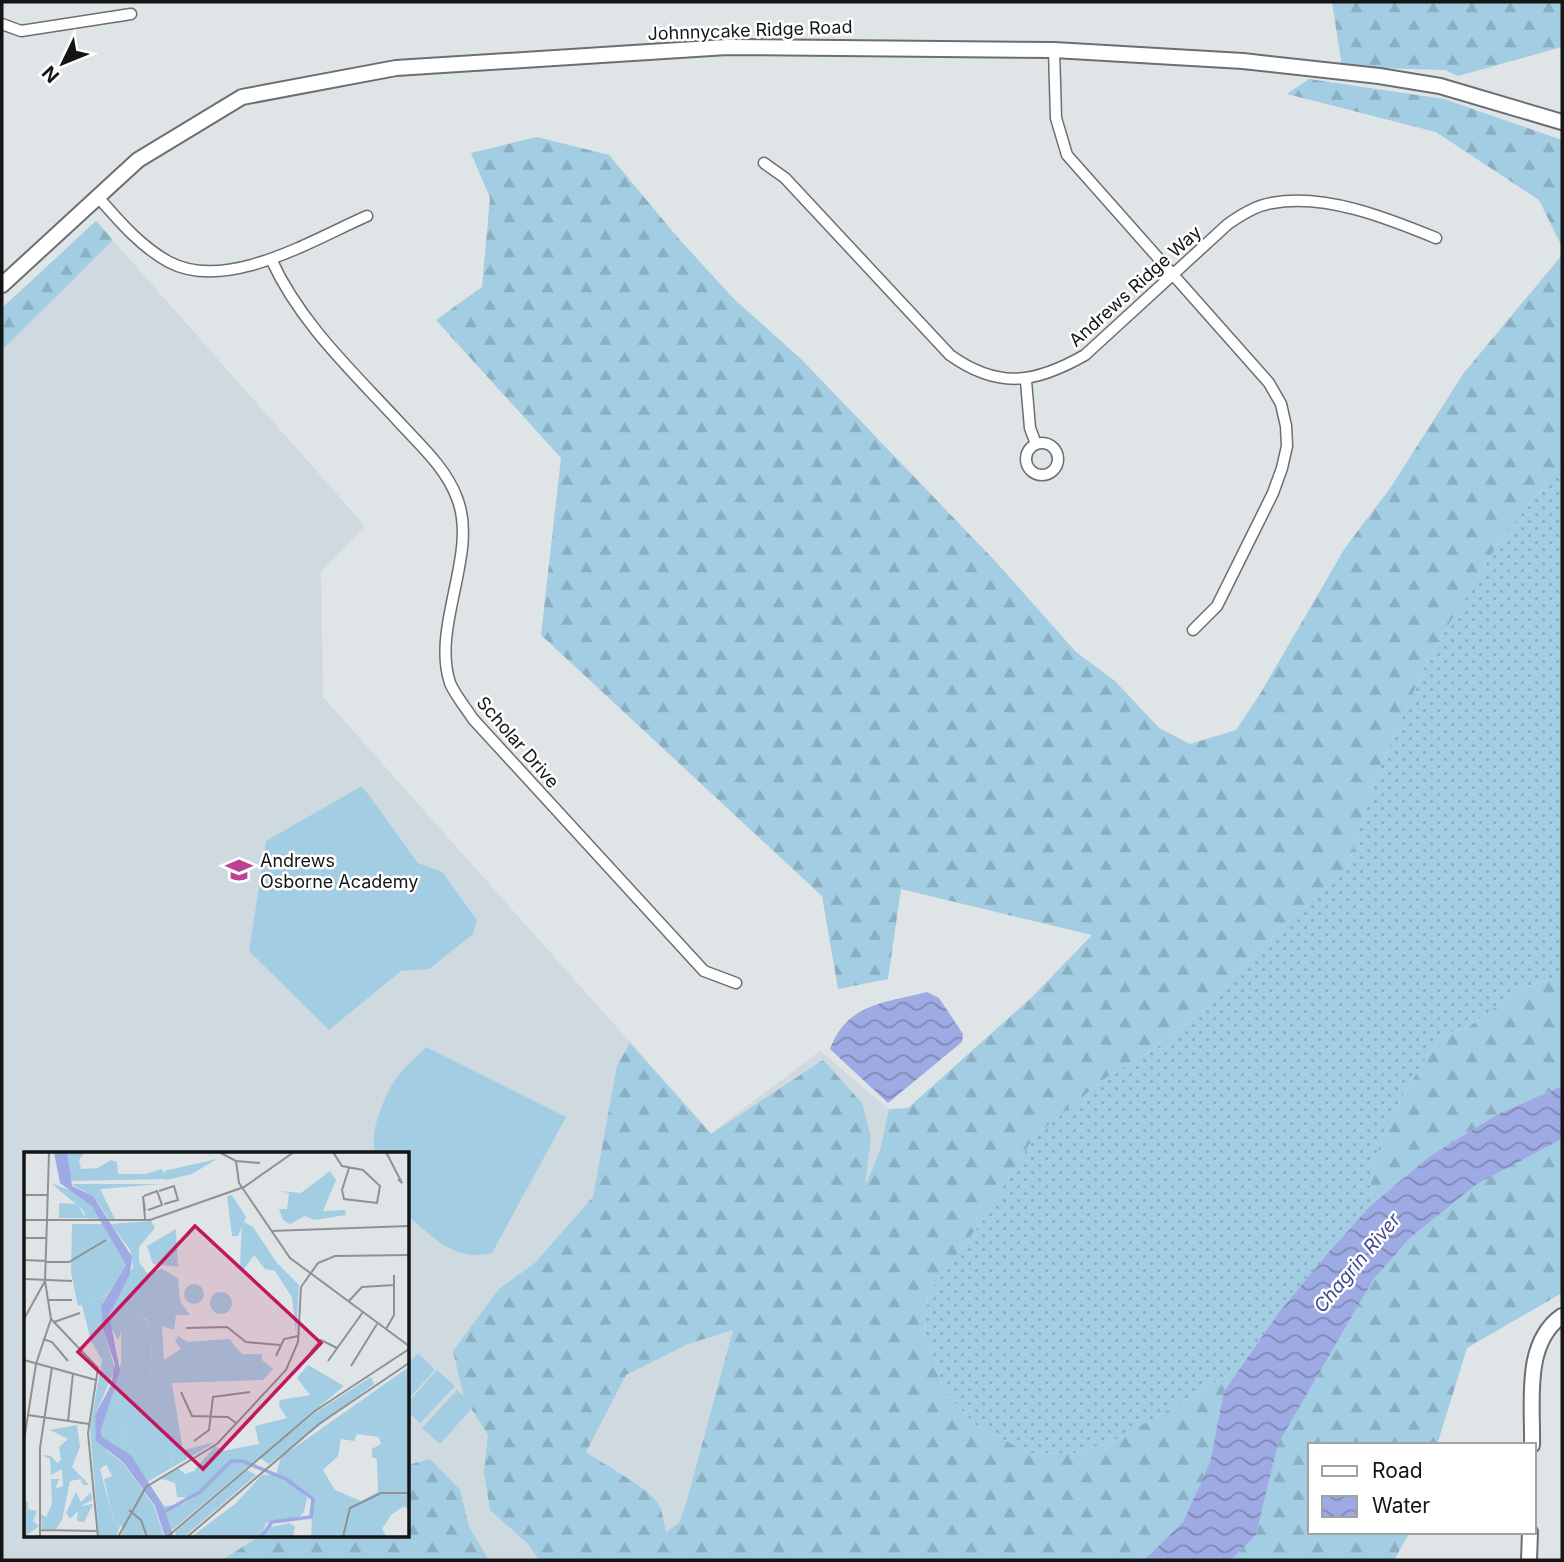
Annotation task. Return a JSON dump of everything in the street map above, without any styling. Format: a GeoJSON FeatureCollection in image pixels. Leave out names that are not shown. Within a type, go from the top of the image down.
{"type":"FeatureCollection","features":[{"type":"Feature","properties":{"kind":"main road","name":"Johnnycake Ridge Road"},"geometry":{"type":"LineString","coordinates":[[2,285],[138,160],[242,97],[396,68],[727,47],[1054,50],[1255,62],[1378,76],[1452,89],[1562,122]]}},
{"type":"Feature","properties":{"kind":"main road"},"geometry":{"type":"LineString","coordinates":[[1532,1443],[1534,1365],[1540,1339],[1551,1324],[1562,1316]]}},
{"type":"Feature","properties":{"kind":"main road"},"geometry":{"type":"LineString","coordinates":[[1530,1534],[1530,1560]]}},
{"type":"Feature","properties":{"kind":"street"},"geometry":{"type":"LineString","coordinates":[[2,24],[21,31],[131,14]]}},
{"type":"Feature","properties":{"kind":"street"},"geometry":{"type":"LineString","coordinates":[[1054,50],[1056,118],[1067,155],[1269,383],[1280,404],[1286,426],[1287,446],[1273,494],[1217,606],[1193,630]]}},
{"type":"Feature","properties":{"kind":"street","name":"Andrews Ridge Way"},"geometry":{"type":"LineString","coordinates":[[764,163],[785,178],[950,355],[975,371],[1026,381],[1057,371],[1084,355],[1228,224],[1247,211],[1271,203],[1299,201],[1363,212],[1436,238]]}},
{"type":"Feature","properties":{"kind":"street"},"geometry":{"type":"LineString","coordinates":[[98,197],[141,243],[170,263],[204,272],[234,269],[271,259],[367,215]]}},
{"type":"Feature","properties":{"kind":"street","name":"Scholar Drive"},"geometry":{"type":"LineString","coordinates":[[271,259],[286,290],[312,327],[440,467],[458,499],[462,543],[445,653],[451,684],[473,719],[704,971],[736,983]]}},
{"type":"Feature","properties":{"kind":"street"},"geometry":{"type":"LineString","coordinates":[[1026,381],[1030,428],[1036,444]]}},
{"type":"Feature","properties":{"kind":"shaded area","name":"Andrews Osborne Academy"},"geometry":{"type":"Polygon","coordinates":[[[96,221],[365,526],[321,571],[323,697],[711,1133],[820,1051],[889,1109],[933,1108],[750,1560],[2,1560],[2,308],[96,221]]]}},
{"type":"Feature","properties":{"kind":"green space"},"geometry":{"type":"Polygon","coordinates":[[[1332,2],[1562,2],[1562,47],[1458,76],[1445,70],[1342,67],[1332,2]]]}},
{"type":"Feature","properties":{"kind":"green space"},"geometry":{"type":"Polygon","coordinates":[[[1309,79],[1444,99],[1562,140],[1562,247],[1539,200],[1436,132],[1287,94],[1309,79]]]}},
{"type":"Feature","properties":{"kind":"green space"},"geometry":{"type":"Polygon","coordinates":[[[537,137],[609,155],[679,239],[734,299],[801,359],[995,561],[1076,652],[1115,681],[1159,728],[1190,744],[1236,730],[1345,548],[1391,487],[1463,374],[1562,255],[1562,463],[1497,545],[1429,657],[1375,779],[1348,867],[1259,949],[1203,1010],[1156,1048],[1104,1079],[1033,1138],[984,1218],[928,1294],[925,1334],[943,1389],[974,1424],[1029,1453],[1071,1454],[1114,1441],[1240,1368],[1224,1391],[1210,1462],[1183,1522],[1144,1560],[539,1560],[528,1544],[490,1510],[484,1472],[488,1435],[464,1397],[453,1351],[499,1289],[535,1263],[593,1197],[617,1066],[630,1043],[711,1134],[823,1060],[862,1103],[871,1137],[865,1186],[880,1151],[889,1109],[908,1108],[1032,997],[1092,935],[901,889],[888,979],[838,989],[822,896],[541,635],[561,458],[436,320],[482,287],[490,198],[471,153],[537,137]],[[733,1330],[688,1344],[626,1375],[586,1452],[655,1499],[666,1532],[679,1523],[733,1330]]]}},
{"type":"Feature","properties":{"kind":"green space"},"geometry":{"type":"Polygon","coordinates":[[[96,221],[113,240],[2,350],[2,308],[96,221]]]}},
{"type":"Feature","properties":{"kind":"green space"},"geometry":{"type":"Polygon","coordinates":[[[1562,463],[1562,975],[1519,990],[1466,1029],[1441,1035],[1392,1116],[1383,1137],[1371,1182],[1370,1206],[1280,1311],[1240,1368],[1114,1441],[1071,1454],[1029,1453],[974,1424],[943,1389],[925,1334],[928,1294],[984,1218],[1033,1138],[1104,1079],[1156,1048],[1203,1010],[1259,949],[1348,867],[1375,779],[1429,657],[1497,545],[1562,463]]]}},
{"type":"Feature","properties":{"kind":"green space"},"geometry":{"type":"Polygon","coordinates":[[[362,786],[418,863],[442,872],[477,920],[473,934],[429,969],[401,971],[329,1030],[249,951],[266,841],[362,786]]]}},
{"type":"Feature","properties":{"kind":"green space"},"geometry":{"type":"Polygon","coordinates":[[[1562,975],[1562,1086],[1498,1114],[1430,1156],[1370,1206],[1371,1182],[1383,1137],[1392,1116],[1441,1035],[1466,1029],[1519,990],[1562,975]]]}},
{"type":"Feature","properties":{"kind":"green space"},"geometry":{"type":"Polygon","coordinates":[[[426,1047],[566,1117],[492,1253],[479,1255],[456,1251],[410,1218],[410,1152],[376,1152],[374,1146],[378,1116],[398,1076],[426,1047]]]}},
{"type":"Feature","properties":{"kind":"green space"},"geometry":{"type":"Polygon","coordinates":[[[1562,1139],[1562,1293],[1467,1348],[1438,1443],[1308,1443],[1308,1534],[1409,1534],[1394,1560],[1231,1560],[1256,1535],[1278,1444],[1373,1280],[1410,1238],[1477,1184],[1562,1139]]]}},
{"type":"Feature","properties":{"kind":"green space"},"geometry":{"type":"Polygon","coordinates":[[[418,1353],[435,1370],[410,1397],[410,1362],[418,1353]]]}},
{"type":"Feature","properties":{"kind":"green space"},"geometry":{"type":"Polygon","coordinates":[[[437,1370],[455,1386],[420,1423],[410,1414],[410,1400],[437,1370]]]}},
{"type":"Feature","properties":{"kind":"green space"},"geometry":{"type":"Polygon","coordinates":[[[457,1390],[474,1406],[440,1444],[422,1428],[457,1390]]]}},
{"type":"Feature","properties":{"kind":"green space"},"geometry":{"type":"Polygon","coordinates":[[[430,1459],[460,1490],[469,1527],[489,1560],[222,1560],[257,1538],[410,1538],[410,1464],[430,1459]]]}},
{"type":"Feature","properties":{"kind":"water"},"geometry":{"type":"Polygon","coordinates":[[[927,992],[939,998],[963,1034],[962,1042],[888,1103],[830,1049],[846,1022],[857,1014],[869,1007],[927,992]]]}},
{"type":"Feature","properties":{"kind":"water","name":"Chagrin River"},"geometry":{"type":"Polygon","coordinates":[[[1562,1086],[1562,1139],[1477,1184],[1410,1238],[1373,1280],[1278,1444],[1256,1535],[1231,1560],[1144,1560],[1183,1522],[1210,1462],[1224,1391],[1280,1311],[1330,1251],[1370,1206],[1430,1156],[1498,1114],[1562,1086]]]}},
{"type":"Feature","properties":{"kind":"place","name":"Andrews Osborne Academy"},"geometry":{"type":"Point","coordinates":[239,870]}}]}
